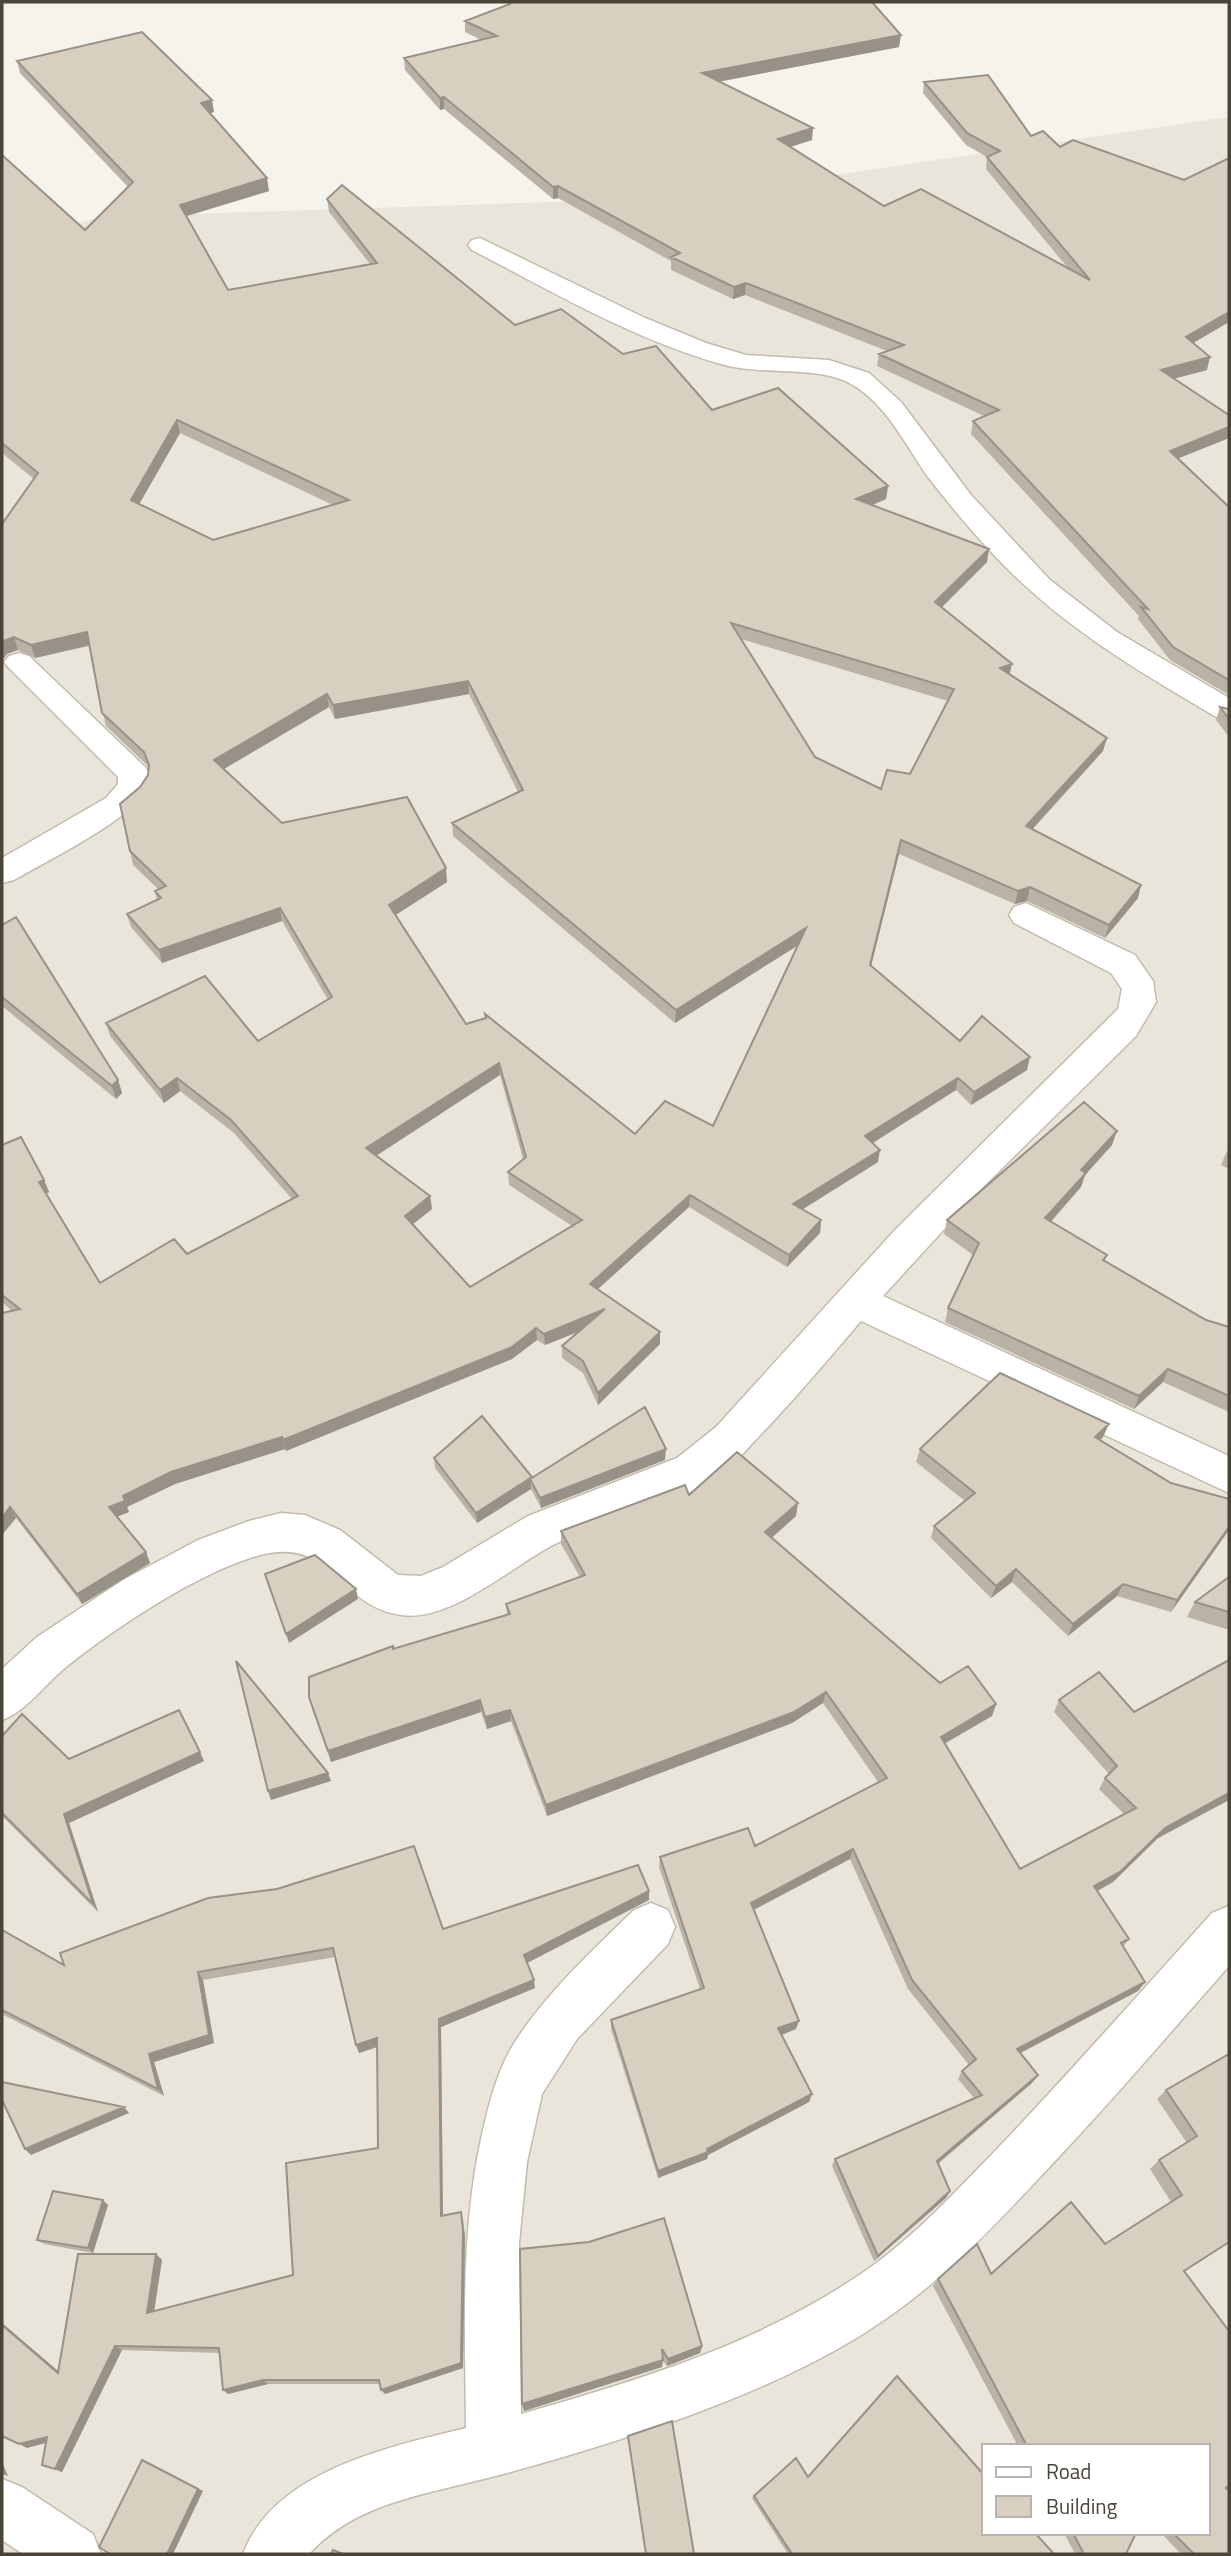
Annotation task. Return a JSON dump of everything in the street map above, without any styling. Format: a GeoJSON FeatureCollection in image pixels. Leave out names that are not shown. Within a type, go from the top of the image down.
{"type":"FeatureCollection","features":[{"type":"Feature","properties":{"kind":"street"},"geometry":{"type":"LineString","coordinates":[[480,245],[589,300],[694,347],[732,360],[766,366],[827,369],[860,379],[891,406],[971,511],[1040,586],[1084,623],[1229,711]]}},
{"type":"Feature","properties":{"kind":"street"},"geometry":{"type":"LineString","coordinates":[[7,863],[117,805],[134,786],[134,774],[19,662]]}},
{"type":"Feature","properties":{"kind":"street"},"geometry":{"type":"LineString","coordinates":[[2,1699],[50,1653],[112,1609],[179,1572],[242,1542],[283,1531],[304,1533],[339,1553],[377,1588],[390,1595],[408,1598],[448,1587],[538,1532],[590,1509],[665,1483],[701,1465],[729,1440],[806,1360],[856,1301],[956,1194],[1124,1027],[1137,1009],[1141,995],[1135,977],[1123,964],[1026,915]]}},
{"type":"Feature","properties":{"kind":"street"},"geometry":{"type":"LineString","coordinates":[[856,1301],[1229,1475]]}},
{"type":"Feature","properties":{"kind":"street"},"geometry":{"type":"LineString","coordinates":[[494,2449],[492,2238],[502,2152],[520,2085],[552,2032],[596,1982],[651,1927]]}},
{"type":"Feature","properties":{"kind":"street"},"geometry":{"type":"LineString","coordinates":[[271,2554],[286,2534],[313,2510],[344,2491],[400,2470],[494,2449],[678,2393],[783,2349],[878,2295],[975,2209],[1229,1930]]}},
{"type":"Feature","properties":{"kind":"street"},"geometry":{"type":"LineString","coordinates":[[2,2507],[73,2554]]}},
{"type":"Feature","properties":{"kind":"shaded area"},"geometry":{"type":"Polygon","coordinates":[[[1229,117],[1229,2554],[2,2554],[2,247],[99,217],[679,198],[1229,117]]]}},
{"type":"Feature","properties":{"kind":"building"},"geometry":{"type":"Polygon","coordinates":[[[510,2],[872,2],[901,35],[702,73],[813,128],[778,139],[884,206],[921,189],[1090,280],[987,157],[1000,151],[967,133],[924,82],[988,75],[1031,136],[1043,131],[1060,147],[1073,140],[1184,180],[1229,158],[1229,312],[1186,337],[1210,357],[1161,370],[1229,415],[1229,427],[1170,451],[1229,507],[1229,680],[1173,647],[1141,607],[1148,609],[973,421],[999,410],[879,354],[904,345],[746,283],[734,287],[671,257],[680,253],[558,186],[553,187],[444,97],[440,98],[404,58],[497,36],[465,21],[510,2]]]}},
{"type":"Feature","properties":{"kind":"building"},"geometry":{"type":"Polygon","coordinates":[[[142,32],[212,100],[201,103],[267,178],[180,205],[228,290],[377,263],[327,199],[342,185],[515,325],[561,309],[623,354],[656,346],[712,410],[778,388],[888,486],[856,499],[989,549],[935,602],[1012,664],[1000,668],[1107,738],[1026,826],[1141,885],[1109,925],[1030,887],[1018,891],[901,840],[870,965],[960,1041],[982,1016],[1030,1057],[974,1092],[958,1078],[865,1136],[880,1150],[793,1204],[821,1220],[789,1255],[690,1195],[590,1284],[660,1332],[598,1393],[583,1361],[562,1346],[605,1309],[544,1334],[536,1328],[512,1347],[283,1440],[282,1437],[171,1472],[123,1496],[125,1501],[109,1507],[146,1552],[77,1594],[10,1507],[2,1518],[2,1313],[20,1309],[2,1295],[2,1145],[21,1137],[44,1180],[39,1182],[100,1283],[174,1239],[187,1254],[298,1196],[231,1120],[177,1078],[160,1090],[106,1023],[205,976],[258,1041],[332,997],[280,908],[159,950],[127,914],[161,898],[155,891],[166,886],[130,851],[120,804],[140,787],[148,775],[149,765],[144,752],[102,713],[87,632],[31,645],[14,637],[2,643],[2,524],[38,473],[2,443],[2,155],[85,230],[133,182],[17,61],[142,32]],[[177,420],[131,500],[213,540],[349,500],[177,420]],[[731,623],[815,757],[881,789],[887,770],[910,774],[954,689],[731,623]],[[468,681],[333,705],[327,694],[214,760],[282,823],[407,797],[446,868],[389,905],[466,1024],[486,1018],[485,1014],[635,1134],[665,1101],[713,1126],[806,928],[676,1010],[452,823],[523,790],[468,681]],[[499,1063],[366,1148],[430,1196],[405,1216],[470,1287],[582,1220],[508,1172],[526,1157],[499,1063]]]}},
{"type":"Feature","properties":{"kind":"building"},"geometry":{"type":"Polygon","coordinates":[[[1220,707],[1229,709],[1229,719],[1220,707]]]}},
{"type":"Feature","properties":{"kind":"building"},"geometry":{"type":"Polygon","coordinates":[[[16,917],[118,1080],[112,1086],[2,997],[2,925],[16,917]]]}},
{"type":"Feature","properties":{"kind":"building"},"geometry":{"type":"Polygon","coordinates":[[[1084,1102],[1117,1131],[1081,1170],[1086,1173],[1045,1218],[1107,1255],[1103,1260],[1206,1320],[1229,1327],[1229,1396],[1168,1369],[1139,1396],[948,1308],[979,1243],[947,1220],[1084,1102]]]}},
{"type":"Feature","properties":{"kind":"building"},"geometry":{"type":"Polygon","coordinates":[[[1000,1373],[1109,1424],[1095,1437],[1171,1483],[1229,1499],[1229,1527],[1177,1600],[1123,1584],[1073,1624],[1016,1569],[996,1586],[934,1526],[975,1493],[920,1449],[1000,1373]]]}},
{"type":"Feature","properties":{"kind":"building"},"geometry":{"type":"Polygon","coordinates":[[[645,1407],[666,1449],[540,1498],[530,1479],[645,1407]]]}},
{"type":"Feature","properties":{"kind":"building"},"geometry":{"type":"Polygon","coordinates":[[[482,1416],[532,1477],[476,1513],[434,1458],[482,1416]]]}},
{"type":"Feature","properties":{"kind":"building"},"geometry":{"type":"Polygon","coordinates":[[[737,1452],[798,1503],[765,1532],[940,1683],[968,1666],[996,1704],[941,1737],[1020,1869],[1136,1808],[1105,1778],[1117,1766],[1059,1700],[1099,1672],[1134,1712],[1229,1660],[1229,1793],[1165,1828],[1120,1872],[1094,1886],[1129,1939],[1121,1943],[1145,1982],[1017,2049],[1038,2075],[937,2161],[950,2191],[878,2256],[835,2159],[982,2095],[962,2071],[976,2059],[912,1980],[853,1849],[751,1903],[799,2021],[778,2028],[812,2094],[707,2149],[708,2152],[658,2171],[611,2020],[704,1988],[660,1857],[748,1828],[755,1846],[887,1778],[826,1692],[794,1712],[546,1805],[510,1710],[485,1717],[480,1700],[328,1751],[309,1697],[309,1677],[393,1646],[393,1649],[510,1614],[506,1604],[585,1575],[561,1531],[685,1485],[689,1495],[737,1452]]]}},
{"type":"Feature","properties":{"kind":"building"},"geometry":{"type":"Polygon","coordinates":[[[315,1555],[356,1589],[286,1634],[265,1574],[315,1555]]]}},
{"type":"Feature","properties":{"kind":"building"},"geometry":{"type":"Polygon","coordinates":[[[1229,1577],[1229,1612],[1195,1602],[1229,1577]]]}},
{"type":"Feature","properties":{"kind":"building"},"geometry":{"type":"Polygon","coordinates":[[[236,1661],[328,1773],[268,1791],[236,1661]]]}},
{"type":"Feature","properties":{"kind":"building"},"geometry":{"type":"Polygon","coordinates":[[[179,1710],[200,1752],[64,1814],[93,1904],[2,1813],[2,1736],[22,1714],[69,1759],[179,1710]]]}},
{"type":"Feature","properties":{"kind":"building"},"geometry":{"type":"Polygon","coordinates":[[[414,1846],[443,1929],[638,1865],[649,1891],[524,1955],[534,1980],[439,2019],[441,2216],[461,2212],[461,2363],[381,2390],[379,2380],[263,2380],[223,2390],[219,2348],[115,2346],[55,2469],[42,2465],[47,2437],[19,2444],[2,2436],[2,2325],[58,2373],[78,2254],[156,2254],[147,2313],[293,2275],[286,2163],[378,2148],[377,2038],[356,2045],[333,1948],[198,1972],[209,2035],[149,2054],[158,2089],[2,2010],[2,1930],[64,1965],[60,1953],[208,1898],[277,1889],[414,1846]]]}},
{"type":"Feature","properties":{"kind":"building"},"geometry":{"type":"Polygon","coordinates":[[[1229,2054],[1229,2242],[1184,2271],[1229,2331],[1229,2485],[1226,2488],[1229,2491],[1229,2554],[1194,2554],[1175,2535],[1210,2535],[1210,2444],[1026,2444],[938,2279],[977,2244],[991,2274],[1071,2202],[1105,2244],[1182,2195],[1159,2160],[1197,2136],[1166,2090],[1229,2054]]]}},
{"type":"Feature","properties":{"kind":"building"},"geometry":{"type":"Polygon","coordinates":[[[2,2082],[124,2107],[25,2149],[2,2100],[2,2082]]]}},
{"type":"Feature","properties":{"kind":"building"},"geometry":{"type":"Polygon","coordinates":[[[53,2191],[103,2200],[88,2248],[37,2240],[53,2191]]]}},
{"type":"Feature","properties":{"kind":"building"},"geometry":{"type":"Polygon","coordinates":[[[664,2218],[702,2346],[668,2359],[662,2349],[663,2360],[522,2404],[520,2249],[589,2242],[664,2218]]]}},
{"type":"Feature","properties":{"kind":"building"},"geometry":{"type":"Polygon","coordinates":[[[897,2376],[982,2473],[982,2535],[1037,2535],[1054,2554],[792,2554],[754,2496],[796,2458],[808,2477],[897,2376]]]}},
{"type":"Feature","properties":{"kind":"building"},"geometry":{"type":"Polygon","coordinates":[[[672,2421],[694,2554],[646,2554],[628,2436],[672,2421]]]}},
{"type":"Feature","properties":{"kind":"building"},"geometry":{"type":"Polygon","coordinates":[[[142,2460],[198,2489],[167,2554],[110,2554],[99,2547],[142,2460]]]}},
{"type":"Feature","properties":{"kind":"building"},"geometry":{"type":"Polygon","coordinates":[[[1074,2535],[1135,2535],[1126,2554],[1084,2554],[1074,2535]]]}}]}
